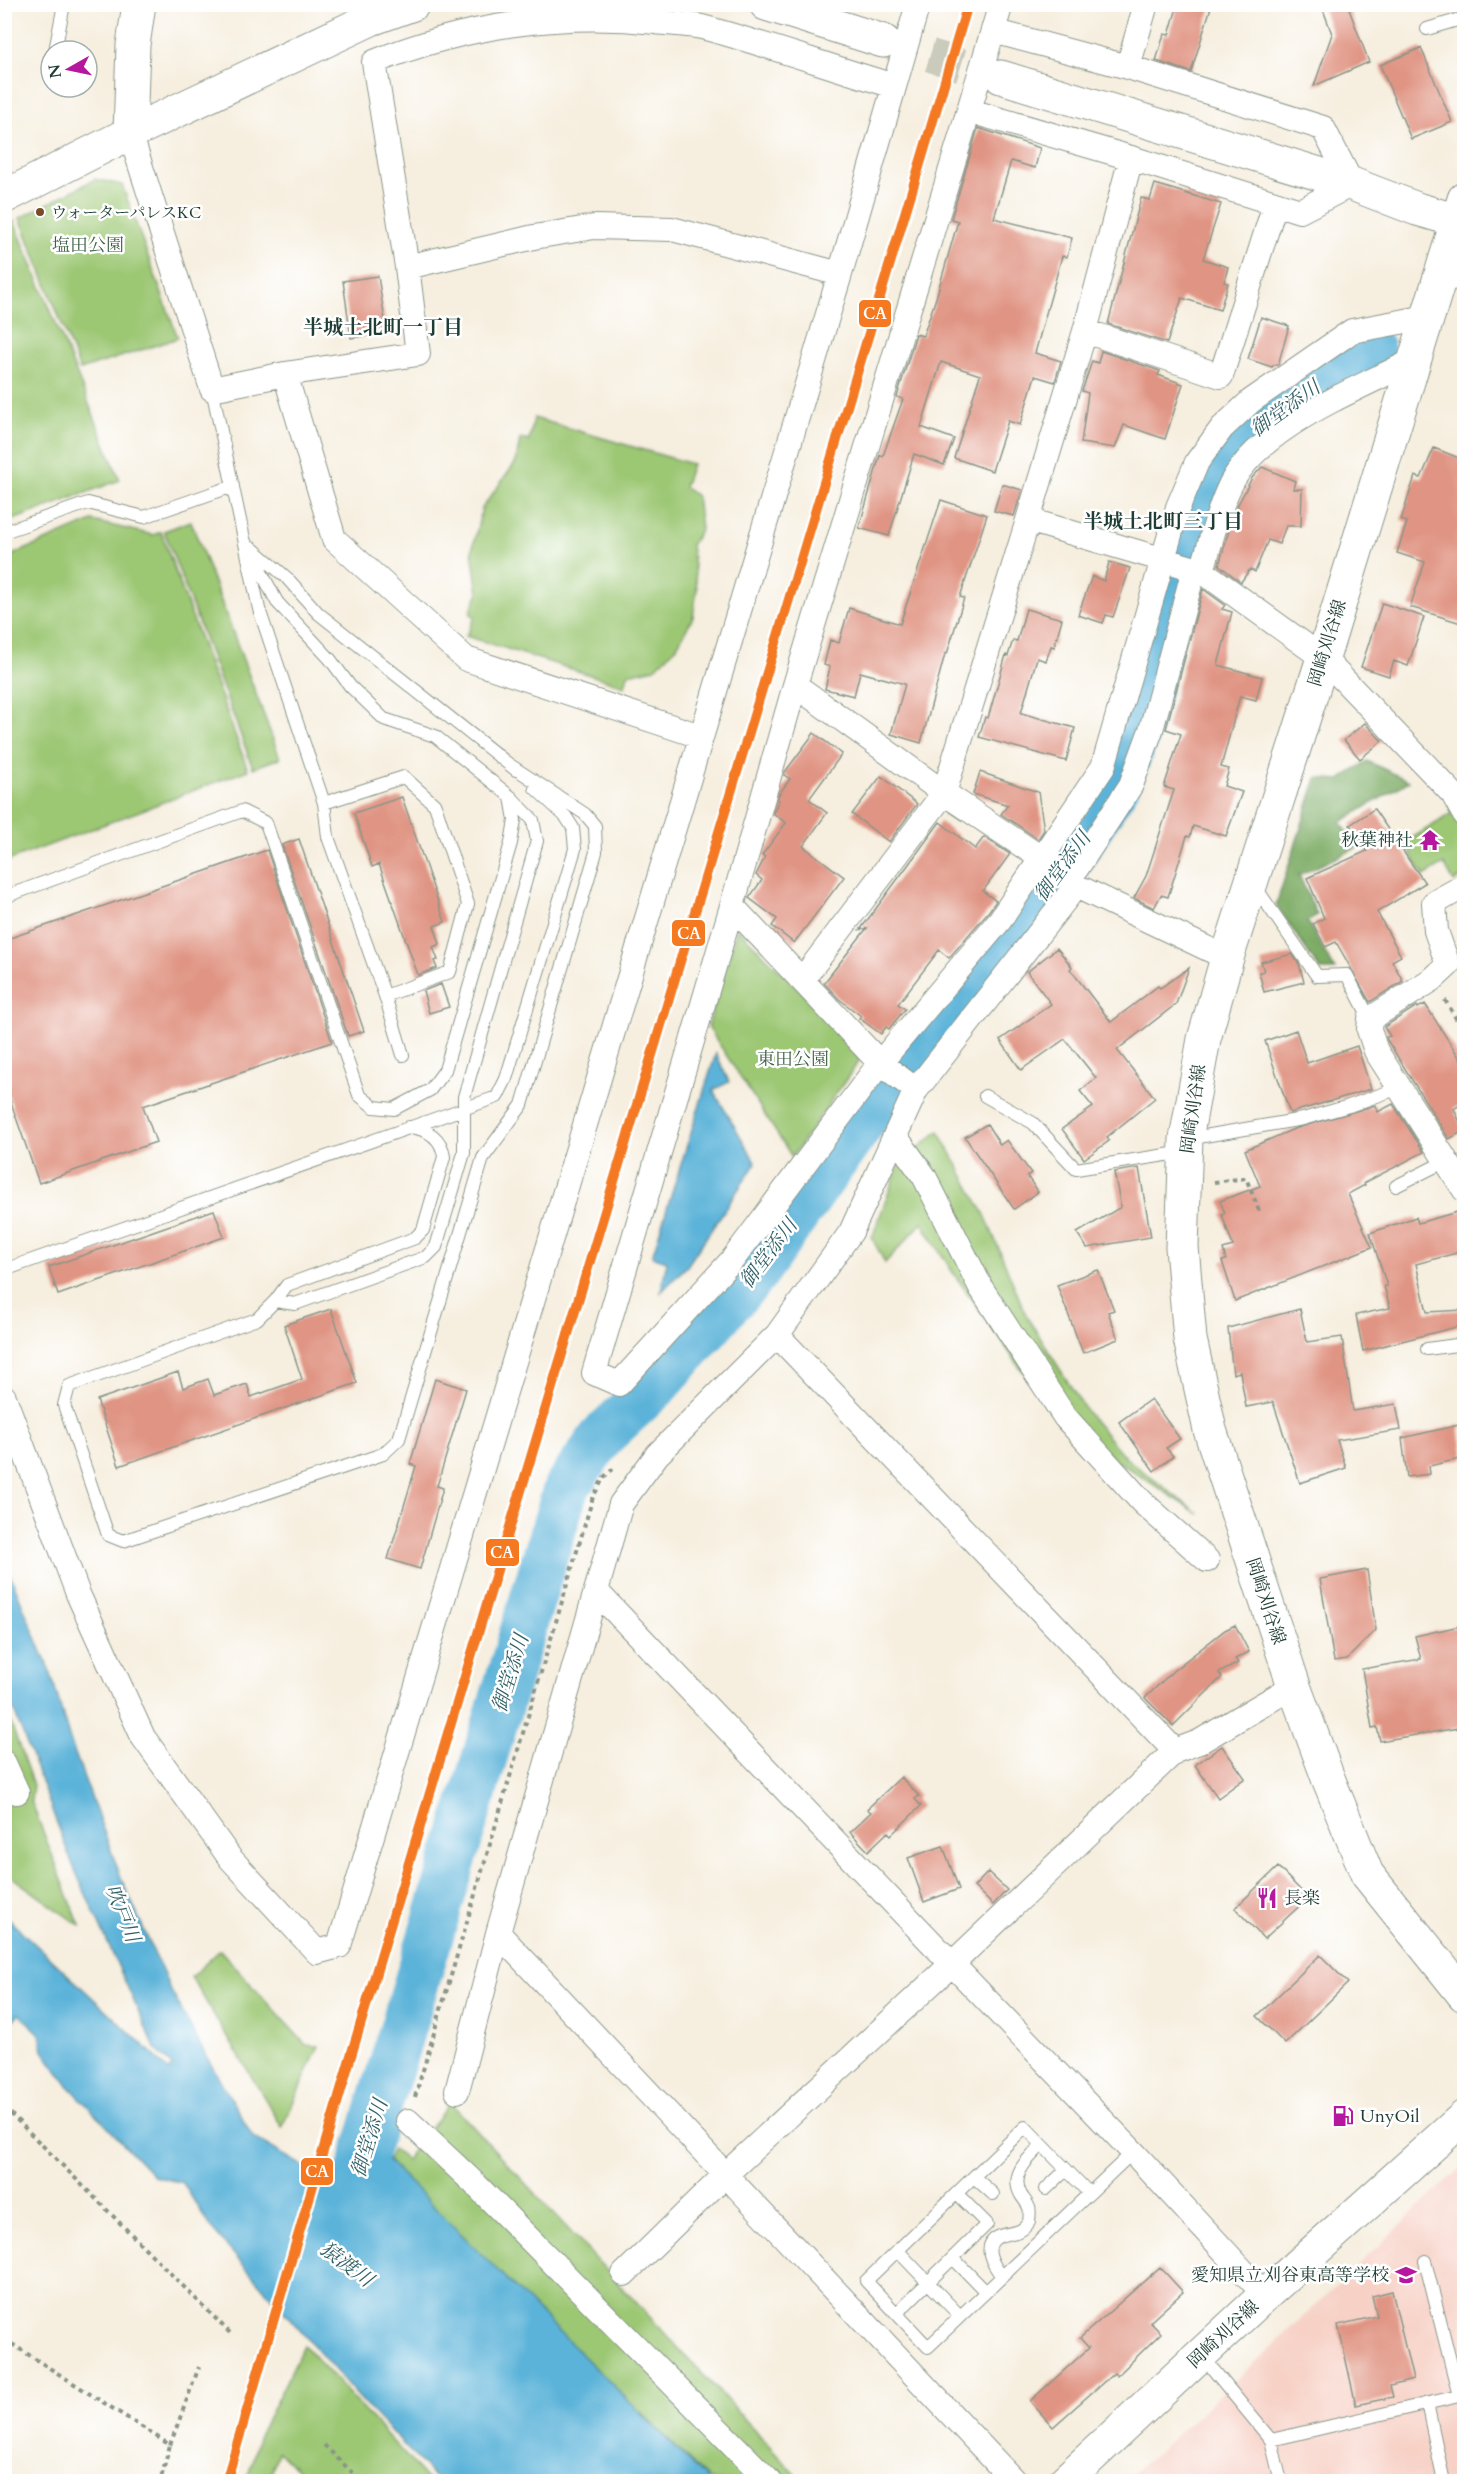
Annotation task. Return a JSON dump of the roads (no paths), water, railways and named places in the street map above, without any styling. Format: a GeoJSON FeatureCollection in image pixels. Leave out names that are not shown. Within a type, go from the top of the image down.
{"type":"FeatureCollection","features":[{"type":"Feature","properties":{"kind":"main road"},"geometry":{"type":"LineString","coordinates":[[129,133],[133,45],[139,4]]}},
{"type":"Feature","properties":{"kind":"main road"},"geometry":{"type":"LineString","coordinates":[[4,197],[129,133],[371,19],[413,4]]}},
{"type":"Feature","properties":{"kind":"main road"},"geometry":{"type":"LineString","coordinates":[[766,4],[883,41]]}},
{"type":"Feature","properties":{"kind":"main road"},"geometry":{"type":"LineString","coordinates":[[1001,76],[1352,184],[1417,209],[1461,210]]}},
{"type":"Feature","properties":{"kind":"main road","name":"岡崎刈谷線"},"geometry":{"type":"LineString","coordinates":[[1461,210],[1452,278],[1427,317],[1323,658],[1227,958],[1204,1040],[1186,1145],[1182,1247],[1190,1339],[1210,1430],[1294,1686],[1328,1778],[1367,1874],[1464,1995]]}},
{"type":"Feature","properties":{"kind":"main road","name":"岡崎刈谷線"},"geometry":{"type":"LineString","coordinates":[[1064,2481],[1265,2295],[1464,2117]]}},
{"type":"Feature","properties":{"kind":"street"},"geometry":{"type":"LineString","coordinates":[[1001,4],[795,685],[594,1373],[618,1384],[733,1259],[880,1063],[1000,920],[1103,767],[1178,507],[1197,462],[1222,428],[1251,401],[1352,331],[1427,317]]}},
{"type":"Feature","properties":{"kind":"street"},"geometry":{"type":"LineString","coordinates":[[1128,67],[1146,4]]}},
{"type":"Feature","properties":{"kind":"street"},"geometry":{"type":"LineString","coordinates":[[4,1397],[78,1594],[143,1737],[230,1858],[317,1952],[339,1946],[840,274],[915,5]]}},
{"type":"Feature","properties":{"kind":"street"},"geometry":{"type":"LineString","coordinates":[[129,133],[212,389],[285,374],[418,354],[407,267],[374,62],[415,45],[489,27],[548,21],[626,18],[700,27],[894,86]]}},
{"type":"Feature","properties":{"kind":"street"},"geometry":{"type":"LineString","coordinates":[[970,111],[1300,211],[1352,184],[1323,129],[1128,67],[993,31]]}},
{"type":"Feature","properties":{"kind":"street"},"geometry":{"type":"LineString","coordinates":[[802,980],[944,793],[1085,331],[1131,158]]}},
{"type":"Feature","properties":{"kind":"street"},"geometry":{"type":"LineString","coordinates":[[1085,331],[1221,376],[1275,204]]}},
{"type":"Feature","properties":{"kind":"street"},"geometry":{"type":"LineString","coordinates":[[407,267],[534,237],[594,227],[672,229],[840,274]]}},
{"type":"Feature","properties":{"kind":"street"},"geometry":{"type":"LineString","coordinates":[[457,2091],[498,1934],[621,1504],[657,1455],[777,1335],[851,1232],[916,1090],[1072,883],[1131,784],[1151,730],[1198,570],[1227,491],[1251,454],[1298,419],[1414,360]]}},
{"type":"Feature","properties":{"kind":"street"},"geometry":{"type":"LineString","coordinates":[[285,374],[334,539],[466,659],[700,736]]}},
{"type":"Feature","properties":{"kind":"street"},"geometry":{"type":"LineString","coordinates":[[1028,520],[1198,570],[1323,658],[1453,794],[1464,814]]}},
{"type":"Feature","properties":{"kind":"street"},"geometry":{"type":"LineString","coordinates":[[795,685],[944,793],[1041,858],[1072,883],[1227,958]]}},
{"type":"Feature","properties":{"kind":"street"},"geometry":{"type":"LineString","coordinates":[[1464,886],[1434,903],[1436,931],[1448,965],[1433,979],[1370,1019],[1369,1030],[1376,1051],[1398,1088],[1464,1189]]}},
{"type":"Feature","properties":{"kind":"street"},"geometry":{"type":"LineString","coordinates":[[732,906],[880,1063],[916,1090]]}},
{"type":"Feature","properties":{"kind":"street"},"geometry":{"type":"LineString","coordinates":[[896,1136],[924,1176],[981,1288],[1065,1417],[1142,1502],[1208,1560]]}},
{"type":"Feature","properties":{"kind":"street"},"geometry":{"type":"LineString","coordinates":[[777,1335],[1174,1751]]}},
{"type":"Feature","properties":{"kind":"street"},"geometry":{"type":"LineString","coordinates":[[596,1591],[1133,2152],[1265,2295]]}},
{"type":"Feature","properties":{"kind":"street"},"geometry":{"type":"LineString","coordinates":[[624,2274],[725,2175],[952,1964],[1174,1751],[1199,1742],[1294,1686]]}},
{"type":"Feature","properties":{"kind":"street"},"geometry":{"type":"LineString","coordinates":[[4,1763],[17,1792],[4,1787]]}},
{"type":"Feature","properties":{"kind":"street"},"geometry":{"type":"LineString","coordinates":[[498,1934],[1015,2481]]}},
{"type":"Feature","properties":{"kind":"street"},"geometry":{"type":"LineString","coordinates":[[408,2121],[474,2183],[770,2481]]}},
{"type":"Feature","properties":{"kind":"lane"},"geometry":{"type":"LineString","coordinates":[[57,39],[64,4]]}},
{"type":"Feature","properties":{"kind":"lane"},"geometry":{"type":"LineString","coordinates":[[1426,29],[1464,18]]}},
{"type":"Feature","properties":{"kind":"lane"},"geometry":{"type":"LineString","coordinates":[[212,389],[259,609],[324,803],[328,837],[385,996],[403,1055]]}},
{"type":"Feature","properties":{"kind":"lane"},"geometry":{"type":"LineString","coordinates":[[4,532],[88,503],[144,517],[233,486]]}},
{"type":"Feature","properties":{"kind":"lane"},"geometry":{"type":"LineString","coordinates":[[4,1270],[497,1097],[506,1079],[575,849],[573,828],[566,817],[510,765],[318,613],[287,578],[246,543]]}},
{"type":"Feature","properties":{"kind":"lane"},"geometry":{"type":"LineString","coordinates":[[246,543],[277,602],[330,659],[350,686],[384,719],[435,735],[511,797],[533,820],[537,842],[464,1098],[464,1153],[436,1247],[426,1257],[295,1304],[274,1301]]}},
{"type":"Feature","properties":{"kind":"lane"},"geometry":{"type":"LineString","coordinates":[[409,1127],[421,1128],[431,1134],[441,1143],[444,1150],[423,1230],[415,1238],[287,1285],[257,1319],[69,1386],[64,1405],[108,1535],[123,1541],[383,1454],[399,1439],[483,1158],[522,1105],[596,852],[595,826],[585,814],[510,765]]}},
{"type":"Feature","properties":{"kind":"lane"},"geometry":{"type":"LineString","coordinates":[[324,803],[404,777],[435,805],[468,904],[450,972],[385,996]]}},
{"type":"Feature","properties":{"kind":"lane"},"geometry":{"type":"LineString","coordinates":[[4,897],[242,811],[266,823],[359,1095],[374,1107],[394,1108],[430,1090],[445,1070],[511,843],[515,820],[511,797]]}},
{"type":"Feature","properties":{"kind":"lane"},"geometry":{"type":"LineString","coordinates":[[1251,881],[1317,976],[1347,975],[1370,1019]]}},
{"type":"Feature","properties":{"kind":"lane"},"geometry":{"type":"LineString","coordinates":[[985,1096],[1033,1123],[1076,1169],[1304,1119],[1398,1088]]}},
{"type":"Feature","properties":{"kind":"lane"},"geometry":{"type":"LineString","coordinates":[[1396,1186],[1446,1161]]}},
{"type":"Feature","properties":{"kind":"lane"},"geometry":{"type":"LineString","coordinates":[[1427,1349],[1464,1344]]}},
{"type":"Feature","properties":{"kind":"lane"},"geometry":{"type":"LineString","coordinates":[[1089,2193],[1025,2127],[866,2280],[928,2347],[1133,2152]]}},
{"type":"Feature","properties":{"kind":"lane"},"geometry":{"type":"LineString","coordinates":[[1002,2276],[992,2264],[990,2248],[994,2240],[1000,2236],[1017,2234],[1029,2222],[1028,2202],[1022,2195],[1018,2178],[1020,2169],[1042,2145]]}},
{"type":"Feature","properties":{"kind":"lane"},"geometry":{"type":"LineString","coordinates":[[1046,2188],[1066,2170]]}},
{"type":"Feature","properties":{"kind":"lane"},"geometry":{"type":"LineString","coordinates":[[974,2177],[993,2194]]}},
{"type":"Feature","properties":{"kind":"lane"},"geometry":{"type":"LineString","coordinates":[[897,2313],[987,2224],[957,2194]]}},
{"type":"Feature","properties":{"kind":"lane"},"geometry":{"type":"LineString","coordinates":[[898,2251],[960,2316]]}},
{"type":"Feature","properties":{"kind":"lane"},"geometry":{"type":"LineString","coordinates":[[952,2258],[986,2292]]}},
{"type":"Feature","properties":{"kind":"lane"},"geometry":{"type":"LineString","coordinates":[[1271,2440],[1459,2396],[1425,2261]]}},
{"type":"Feature","properties":{"kind":"lane"},"geometry":{"type":"LineString","coordinates":[[1201,2355],[1271,2440],[1281,2481]]}},
{"type":"Feature","properties":{"kind":"lane"},"geometry":{"type":"LineString","coordinates":[[1427,2403],[1444,2481]]}},
{"type":"Feature","properties":{"kind":"water"},"geometry":{"type":"Polygon","coordinates":[[[716,1053],[729,1082],[713,1090],[756,1163],[687,1266],[661,1292],[667,1261],[652,1256],[716,1053]]]}},
{"type":"Feature","properties":{"kind":"water"},"geometry":{"type":"Polygon","coordinates":[[[4,1560],[51,1674],[70,1740],[122,1880],[170,1989],[253,2137],[352,2195],[360,2144],[379,2152],[709,2481],[438,2481],[362,2401],[210,2227],[183,2183],[154,2176],[66,2083],[43,2051],[40,2034],[19,2014],[5,2028],[5,1916],[156,2057],[169,2072],[172,2066],[155,2048],[74,1868],[5,1687],[4,1560]]]}},
{"type":"Feature","properties":{"kind":"waterway","name":"御堂添川"},"geometry":{"type":"LineString","coordinates":[[348,2209],[566,1488],[603,1435],[656,1386],[755,1274],[867,1116],[1069,860],[1117,785],[1135,740],[1177,575],[1210,484],[1240,442],[1280,407],[1372,350]]}},
{"type":"Feature","properties":{"kind":"tunnel"},"geometry":{"type":"LineString","coordinates":[[883,41],[1001,77]]}},
{"type":"Feature","properties":{"kind":"place","name":"ウォーターパレスKC"},"geometry":{"type":"Point","coordinates":[40,212]}},
{"type":"Feature","properties":{"kind":"place","name":"秋葉神社"},"geometry":{"type":"Point","coordinates":[1430,840]}},
{"type":"Feature","properties":{"kind":"place","name":"長楽"},"geometry":{"type":"Point","coordinates":[1267,1898]}},
{"type":"Feature","properties":{"kind":"place","name":"UnyOil"},"geometry":{"type":"Point","coordinates":[1343,2116]}},
{"type":"Feature","properties":{"kind":"place","name":"愛知県立刈谷東高等学校"},"geometry":{"type":"Point","coordinates":[1406,2275]}},
{"type":"Feature","properties":{"kind":"district","name":"半城土北町一丁目"},"geometry":{"type":"Point","coordinates":[383,327]}},
{"type":"Feature","properties":{"kind":"district","name":"半城土北町三丁目"},"geometry":{"type":"Point","coordinates":[1163,521]}},
{"type":"Feature","properties":{"kind":"park label","name":"塩田公園"},"geometry":{"type":"Point","coordinates":[88,245]}},
{"type":"Feature","properties":{"kind":"park label","name":"東田公園"},"geometry":{"type":"Point","coordinates":[793,1059]}},
{"type":"Feature","properties":{"kind":"water label","name":"吹戸川"},"geometry":{"type":"Point","coordinates":[123,1913]}},
{"type":"Feature","properties":{"kind":"water label","name":"猿渡川"},"geometry":{"type":"Point","coordinates":[347,2264]}}]}
